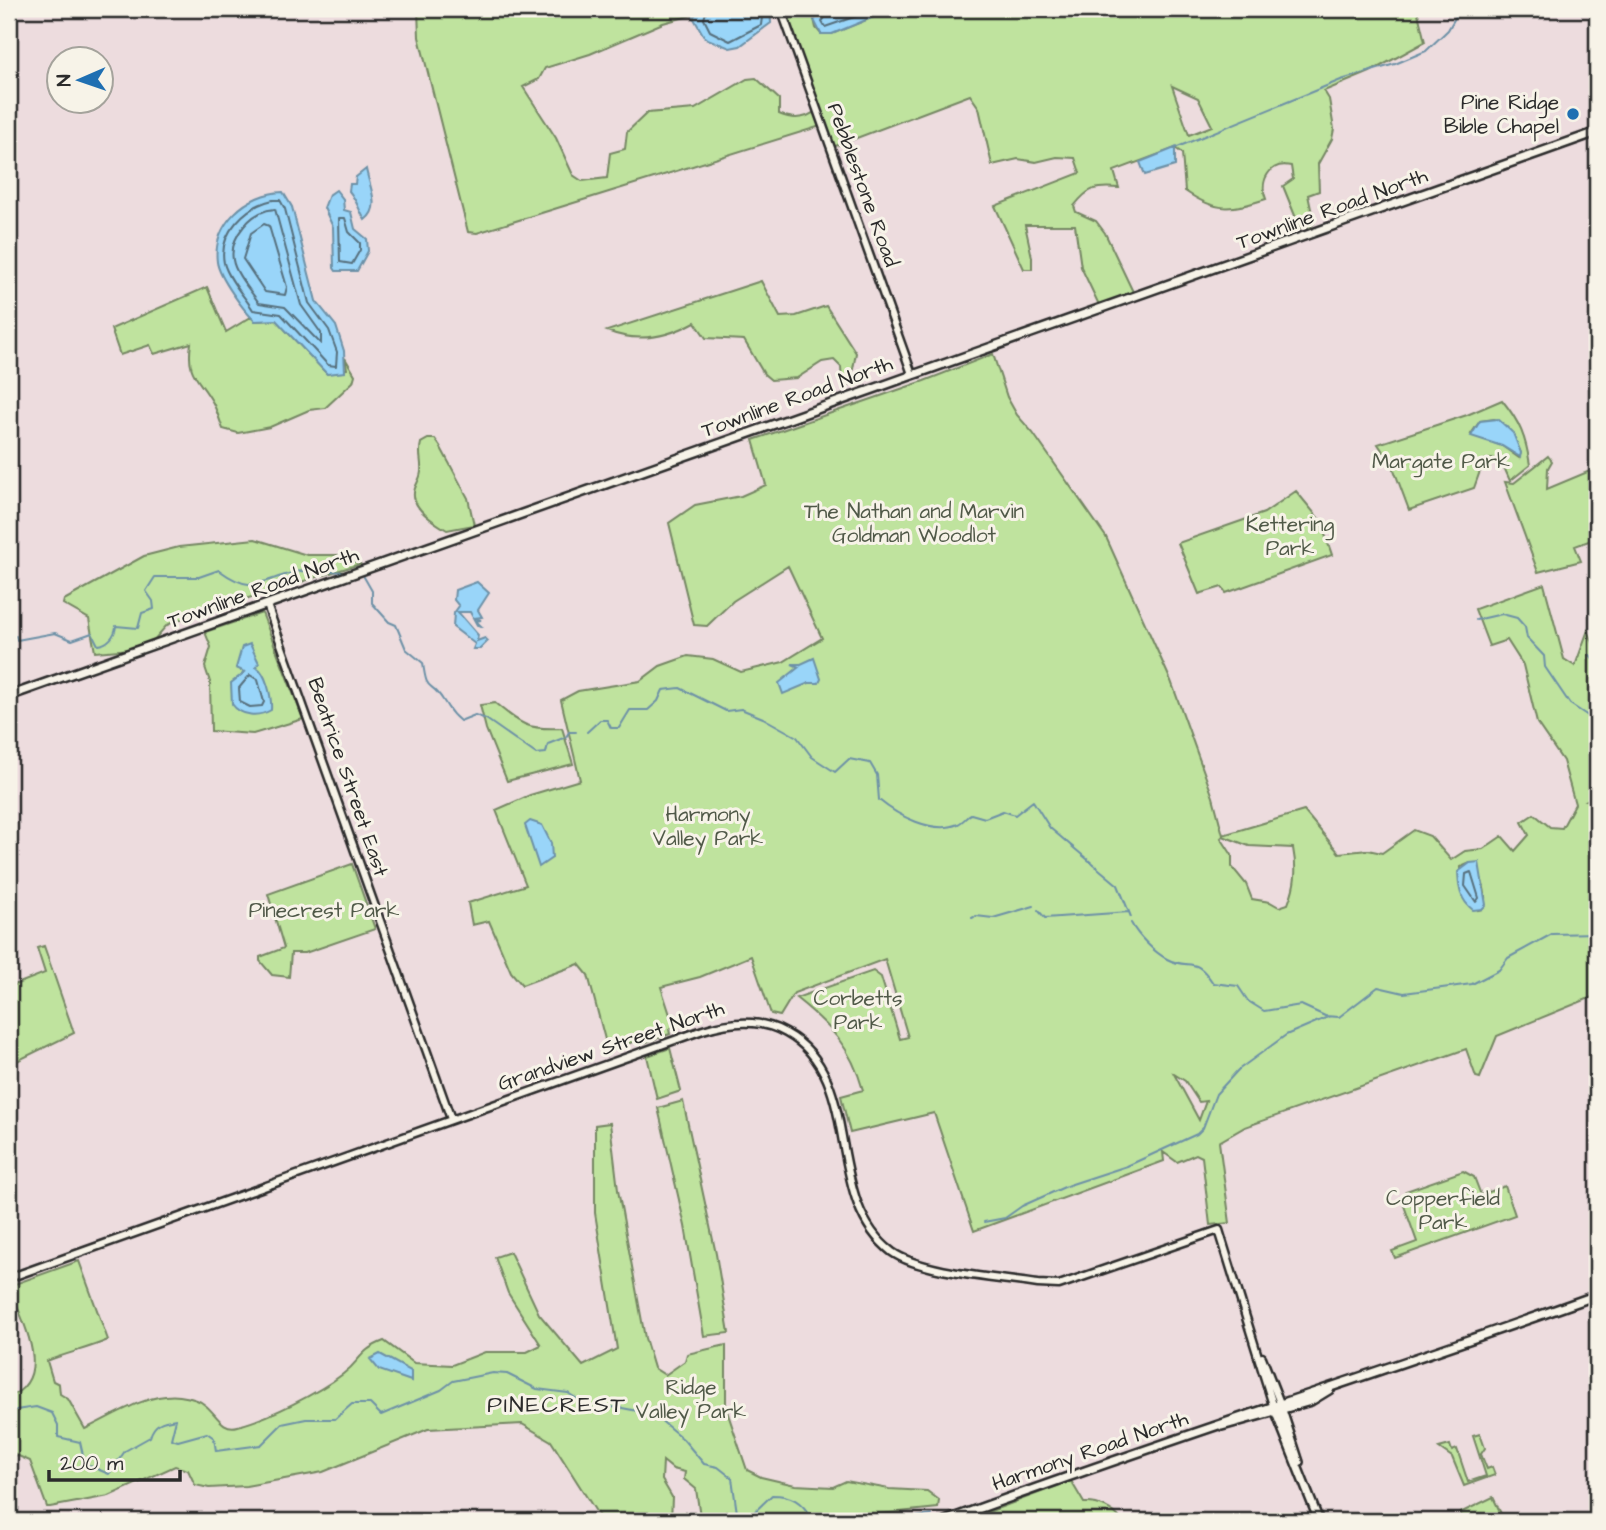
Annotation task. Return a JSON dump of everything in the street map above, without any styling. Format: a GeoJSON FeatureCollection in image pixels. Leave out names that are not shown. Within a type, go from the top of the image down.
{"type":"FeatureCollection","features":[{"type":"Feature","properties":{"kind":"main road","name":"Townline Road North"},"geometry":{"type":"LineString","coordinates":[[9,696],[1597,132]]}},
{"type":"Feature","properties":{"kind":"main road","name":"Harmony Road North"},"geometry":{"type":"LineString","coordinates":[[945,1521],[1597,1295]]}},
{"type":"Feature","properties":{"kind":"main road"},"geometry":{"type":"LineString","coordinates":[[1278,1407],[1319,1521]]}},
{"type":"Feature","properties":{"kind":"street","name":"Pebblestone Road"},"geometry":{"type":"LineString","coordinates":[[781,9],[912,374]]}},
{"type":"Feature","properties":{"kind":"street","name":"Beatrice Street East"},"geometry":{"type":"LineString","coordinates":[[267,605],[451,1119]]}},
{"type":"Feature","properties":{"kind":"street","name":"Grandview Street North"},"geometry":{"type":"LineString","coordinates":[[9,1278],[703,1030],[721,1024],[754,1022],[778,1028],[796,1039],[821,1067],[829,1086],[860,1213],[881,1242],[908,1260],[1025,1282],[1059,1285],[1219,1230],[1278,1407]]}},
{"type":"Feature","properties":{"kind":"green space"},"geometry":{"type":"Polygon","coordinates":[[[418,9],[715,9],[663,23],[590,54],[545,68],[539,79],[523,87],[556,138],[573,175],[582,181],[607,178],[610,153],[625,149],[627,132],[647,113],[695,109],[747,79],[756,78],[779,99],[779,114],[799,118],[818,109],[781,16],[770,15],[770,9],[826,9],[814,19],[816,28],[821,34],[832,34],[893,9],[1417,9],[1425,42],[1370,72],[1324,91],[1329,99],[1334,129],[1332,139],[1318,164],[1319,191],[1308,195],[1314,223],[1311,226],[1300,228],[1283,186],[1293,179],[1291,166],[1277,167],[1268,174],[1264,186],[1266,199],[1233,207],[1215,206],[1185,191],[1182,153],[1175,148],[1114,171],[1119,188],[1094,189],[1084,195],[1074,206],[1076,212],[1096,221],[1105,233],[1134,294],[1100,307],[1081,267],[1075,225],[1025,225],[1032,269],[1024,269],[995,206],[1080,173],[1075,158],[1057,157],[1036,162],[1018,159],[992,165],[979,108],[970,95],[833,147],[824,125],[477,233],[468,232],[419,37],[418,9]],[[1172,86],[1189,135],[1212,126],[1198,98],[1172,86]]]}},
{"type":"Feature","properties":{"kind":"green space"},"geometry":{"type":"Polygon","coordinates":[[[761,281],[780,317],[796,316],[826,306],[856,353],[850,385],[842,385],[841,367],[834,360],[822,362],[797,378],[771,380],[764,374],[744,340],[706,338],[695,322],[673,332],[651,337],[629,337],[607,331],[761,281]]]}},
{"type":"Feature","properties":{"kind":"green space"},"geometry":{"type":"Polygon","coordinates":[[[207,287],[226,332],[251,317],[255,321],[276,320],[327,374],[347,369],[345,358],[355,375],[353,382],[325,408],[309,410],[270,427],[238,433],[223,429],[213,403],[195,376],[190,363],[191,343],[154,354],[150,345],[120,355],[111,329],[207,287]]]}},
{"type":"Feature","properties":{"kind":"green space"},"geometry":{"type":"Polygon","coordinates":[[[993,354],[1007,397],[1017,415],[1033,433],[1106,537],[1171,681],[1213,797],[1223,835],[1304,811],[1339,853],[1368,850],[1382,853],[1414,830],[1430,836],[1451,860],[1465,851],[1483,849],[1502,836],[1515,851],[1529,835],[1522,822],[1534,814],[1550,827],[1562,828],[1575,804],[1563,761],[1537,723],[1523,665],[1507,640],[1489,646],[1475,609],[1544,584],[1564,659],[1575,666],[1588,630],[1597,652],[1597,794],[1587,800],[1594,800],[1597,811],[1597,995],[1497,1036],[1480,1078],[1476,1077],[1466,1049],[1245,1127],[1219,1142],[1230,1223],[1210,1225],[1202,1157],[1196,1154],[1177,1162],[1163,1152],[1164,1161],[974,1231],[934,1113],[850,1133],[841,1096],[863,1090],[858,1075],[838,1038],[796,998],[873,971],[881,977],[900,1039],[908,1037],[885,959],[794,993],[780,1016],[771,1014],[751,956],[700,977],[661,987],[674,1027],[669,1029],[670,1034],[643,1043],[641,1039],[608,1051],[588,975],[579,964],[522,985],[511,972],[489,921],[472,925],[468,903],[526,885],[496,810],[530,795],[580,780],[561,700],[578,691],[640,681],[660,666],[688,656],[713,659],[741,672],[783,662],[822,638],[788,566],[733,601],[707,626],[694,625],[669,523],[695,505],[741,496],[766,485],[753,440],[924,381],[993,354]],[[1223,836],[1221,838],[1232,855],[1232,867],[1246,884],[1252,899],[1270,902],[1279,907],[1288,904],[1295,876],[1293,848],[1249,846],[1223,836]],[[1470,863],[1461,867],[1459,882],[1478,910],[1482,909],[1485,893],[1476,864],[1470,863]],[[1174,1074],[1199,1120],[1206,1101],[1199,1102],[1185,1081],[1174,1074]]]}},
{"type":"Feature","properties":{"kind":"green space","name":"Margate Park"},"geometry":{"type":"Polygon","coordinates":[[[1502,400],[1521,431],[1530,465],[1510,481],[1500,458],[1484,460],[1474,488],[1409,510],[1393,467],[1378,444],[1467,415],[1502,400]],[[1494,419],[1480,421],[1471,434],[1502,446],[1519,458],[1521,453],[1514,437],[1508,428],[1494,419]]]}},
{"type":"Feature","properties":{"kind":"green space"},"geometry":{"type":"Polygon","coordinates":[[[435,439],[440,446],[468,498],[474,525],[447,530],[425,515],[417,505],[414,493],[421,474],[420,447],[421,443],[435,439]]]}},
{"type":"Feature","properties":{"kind":"green space"},"geometry":{"type":"Polygon","coordinates":[[[1548,456],[1552,461],[1548,468],[1547,489],[1597,468],[1597,538],[1575,546],[1581,561],[1538,572],[1505,482],[1514,483],[1548,456]]]}},
{"type":"Feature","properties":{"kind":"green space","name":"Kettering Park"},"geometry":{"type":"Polygon","coordinates":[[[1296,491],[1320,520],[1332,555],[1226,593],[1222,587],[1199,594],[1178,543],[1264,513],[1296,491]]]}},
{"type":"Feature","properties":{"kind":"green space"},"geometry":{"type":"Polygon","coordinates":[[[255,539],[307,555],[340,555],[360,564],[186,617],[167,625],[152,642],[132,649],[95,652],[89,619],[63,604],[64,600],[144,556],[179,547],[255,539]]]}},
{"type":"Feature","properties":{"kind":"green space"},"geometry":{"type":"Polygon","coordinates":[[[262,613],[303,719],[253,734],[211,731],[210,682],[205,667],[211,647],[205,632],[262,613]]]}},
{"type":"Feature","properties":{"kind":"green space"},"geometry":{"type":"Polygon","coordinates":[[[495,703],[533,727],[562,728],[573,764],[507,781],[486,729],[480,705],[495,703]]]}},
{"type":"Feature","properties":{"kind":"green space","name":"Pinecrest Park"},"geometry":{"type":"Polygon","coordinates":[[[352,864],[375,929],[305,953],[291,953],[289,977],[272,975],[260,961],[260,957],[284,948],[268,894],[352,864]]]}},
{"type":"Feature","properties":{"kind":"green space"},"geometry":{"type":"Polygon","coordinates":[[[44,946],[74,1033],[9,1065],[9,987],[45,973],[37,948],[44,946]]]}},
{"type":"Feature","properties":{"kind":"green space"},"geometry":{"type":"Polygon","coordinates":[[[670,1048],[681,1091],[657,1099],[647,1056],[670,1048]]]}},
{"type":"Feature","properties":{"kind":"green space"},"geometry":{"type":"Polygon","coordinates":[[[683,1101],[716,1254],[729,1333],[704,1336],[685,1226],[658,1108],[683,1101]]]}},
{"type":"Feature","properties":{"kind":"green space","name":"Ridge Valley Park"},"geometry":{"type":"Polygon","coordinates":[[[610,1123],[618,1190],[645,1338],[654,1368],[665,1375],[685,1361],[687,1354],[726,1345],[726,1408],[747,1470],[761,1477],[795,1485],[833,1487],[846,1481],[889,1489],[927,1491],[939,1500],[938,1508],[871,1515],[867,1521],[733,1521],[726,1512],[719,1521],[697,1521],[700,1516],[696,1489],[684,1479],[685,1472],[673,1469],[663,1461],[662,1480],[672,1497],[671,1521],[602,1521],[551,1441],[522,1424],[428,1429],[323,1472],[246,1486],[209,1488],[195,1485],[188,1470],[175,1466],[109,1496],[50,1507],[47,1507],[30,1461],[9,1452],[9,1397],[23,1388],[31,1376],[33,1362],[27,1331],[9,1286],[79,1261],[108,1340],[47,1361],[53,1381],[59,1384],[60,1394],[68,1399],[85,1429],[143,1401],[168,1396],[197,1400],[209,1408],[223,1424],[238,1426],[278,1411],[320,1389],[349,1369],[369,1348],[384,1341],[414,1363],[452,1365],[485,1352],[527,1352],[541,1345],[508,1293],[495,1257],[510,1252],[539,1314],[583,1366],[617,1349],[595,1213],[595,1125],[610,1123]]]}},
{"type":"Feature","properties":{"kind":"green space","name":"Copperfield Park"},"geometry":{"type":"Polygon","coordinates":[[[1463,1171],[1474,1177],[1481,1195],[1505,1186],[1515,1215],[1395,1258],[1392,1251],[1417,1242],[1402,1200],[1406,1191],[1463,1171]]]}},
{"type":"Feature","properties":{"kind":"green space"},"geometry":{"type":"Polygon","coordinates":[[[1480,1434],[1485,1448],[1481,1454],[1487,1469],[1492,1467],[1495,1475],[1464,1486],[1452,1457],[1439,1448],[1450,1445],[1452,1451],[1457,1449],[1468,1482],[1486,1476],[1473,1436],[1480,1434]]]}},
{"type":"Feature","properties":{"kind":"green space"},"geometry":{"type":"Polygon","coordinates":[[[1071,1481],[1084,1503],[1105,1507],[1122,1521],[964,1521],[1071,1481]]]}},
{"type":"Feature","properties":{"kind":"green space"},"geometry":{"type":"Polygon","coordinates":[[[1493,1497],[1504,1520],[1465,1521],[1460,1513],[1493,1497]]]}},
{"type":"Feature","properties":{"kind":"water"},"geometry":{"type":"Polygon","coordinates":[[[715,9],[770,9],[771,23],[740,46],[730,48],[705,38],[693,17],[697,13],[715,9]]]}},
{"type":"Feature","properties":{"kind":"water"},"geometry":{"type":"Polygon","coordinates":[[[826,9],[893,9],[832,34],[821,34],[814,20],[826,9]]]}},
{"type":"Feature","properties":{"kind":"water"},"geometry":{"type":"Polygon","coordinates":[[[1175,148],[1175,166],[1145,175],[1140,162],[1175,148]]]}},
{"type":"Feature","properties":{"kind":"water"},"geometry":{"type":"Polygon","coordinates":[[[366,169],[374,203],[365,220],[349,191],[350,184],[355,184],[356,177],[366,169]]]}},
{"type":"Feature","properties":{"kind":"water"},"geometry":{"type":"Polygon","coordinates":[[[336,190],[343,199],[344,210],[351,212],[355,229],[367,239],[368,251],[357,271],[336,271],[334,268],[333,227],[324,208],[329,195],[336,190]]]}},
{"type":"Feature","properties":{"kind":"water"},"geometry":{"type":"Polygon","coordinates":[[[283,192],[292,207],[316,301],[336,326],[344,351],[345,372],[327,374],[276,320],[255,321],[233,293],[219,268],[217,248],[226,223],[235,213],[257,198],[283,192]]]}},
{"type":"Feature","properties":{"kind":"water"},"geometry":{"type":"Polygon","coordinates":[[[1498,419],[1513,433],[1520,457],[1502,446],[1471,436],[1480,421],[1498,419]]]}},
{"type":"Feature","properties":{"kind":"water"},"geometry":{"type":"Polygon","coordinates":[[[477,582],[489,593],[478,610],[482,617],[474,618],[481,620],[476,621],[481,626],[477,625],[470,612],[458,612],[478,635],[477,641],[485,638],[488,641],[480,649],[473,649],[475,644],[453,627],[454,613],[459,606],[454,600],[455,590],[477,582]]]}},
{"type":"Feature","properties":{"kind":"water"},"geometry":{"type":"Polygon","coordinates":[[[250,644],[259,663],[256,667],[263,674],[268,686],[271,705],[271,710],[256,715],[240,711],[232,704],[231,683],[245,672],[236,668],[242,647],[250,644]]]}},
{"type":"Feature","properties":{"kind":"water"},"geometry":{"type":"Polygon","coordinates":[[[814,658],[821,679],[819,683],[809,683],[783,694],[779,683],[799,667],[792,664],[801,664],[814,658]]]}},
{"type":"Feature","properties":{"kind":"water"},"geometry":{"type":"Polygon","coordinates":[[[530,821],[542,825],[551,843],[552,858],[539,867],[525,825],[530,821]]]}},
{"type":"Feature","properties":{"kind":"water"},"geometry":{"type":"Polygon","coordinates":[[[1479,862],[1486,905],[1482,909],[1473,910],[1462,897],[1458,872],[1470,863],[1479,862]]]}},
{"type":"Feature","properties":{"kind":"water"},"geometry":{"type":"Polygon","coordinates":[[[380,1354],[411,1371],[411,1381],[379,1370],[370,1359],[380,1354]]]}},
{"type":"Feature","properties":{"kind":"waterway"},"geometry":{"type":"LineString","coordinates":[[1175,148],[1341,80],[1395,64],[1426,51],[1448,30],[1460,9]]}},
{"type":"Feature","properties":{"kind":"waterway"},"geometry":{"type":"LineString","coordinates":[[9,637],[16,636],[17,640],[55,633],[72,640],[92,633],[98,645],[105,643],[113,636],[116,626],[138,628],[142,613],[154,609],[153,601],[146,591],[155,577],[199,577],[219,570],[240,582],[255,584],[304,571],[342,572]]}},
{"type":"Feature","properties":{"kind":"waterway"},"geometry":{"type":"LineString","coordinates":[[364,577],[372,591],[372,603],[389,622],[396,625],[406,649],[423,663],[428,683],[460,721],[475,715],[486,719],[536,754],[546,753],[548,744],[566,737],[569,732],[576,732]]}},
{"type":"Feature","properties":{"kind":"waterway"},"geometry":{"type":"LineString","coordinates":[[1476,620],[1502,614],[1517,618],[1525,627],[1527,638],[1544,656],[1545,667],[1570,704],[1588,716],[1597,751]]}},
{"type":"Feature","properties":{"kind":"waterway"},"geometry":{"type":"LineString","coordinates":[[1590,655],[1597,663]]}},
{"type":"Feature","properties":{"kind":"waterway"},"geometry":{"type":"LineString","coordinates":[[587,732],[600,720],[607,720],[611,728],[619,728],[630,710],[648,710],[658,701],[663,690],[680,688],[726,711],[741,709],[763,718],[797,737],[812,757],[835,772],[849,759],[870,763],[877,775],[879,800],[895,812],[916,822],[948,827],[960,823],[971,814],[985,818],[1003,811],[1015,815],[1033,801],[1050,828],[1118,885],[1131,917]]}},
{"type":"Feature","properties":{"kind":"waterway"},"geometry":{"type":"LineString","coordinates":[[976,916],[993,918],[1034,906]]}},
{"type":"Feature","properties":{"kind":"waterway"},"geometry":{"type":"LineString","coordinates":[[1038,910],[1045,918],[1129,912]]}},
{"type":"Feature","properties":{"kind":"waterway"},"geometry":{"type":"LineString","coordinates":[[1131,923],[1142,938],[1162,956],[1196,966],[1207,974],[1213,983],[1238,986],[1248,1001],[1264,1011],[1301,1005],[1325,1016],[1339,1017],[1378,987],[1404,993],[1472,984],[1499,970],[1508,958],[1552,934],[1597,933]]}},
{"type":"Feature","properties":{"kind":"waterway"},"geometry":{"type":"LineString","coordinates":[[984,1222],[1005,1218],[1022,1206],[1069,1185],[1127,1166],[1197,1134],[1203,1128],[1216,1094],[1238,1070],[1286,1035],[1328,1017]]}},
{"type":"Feature","properties":{"kind":"waterway"},"geometry":{"type":"LineString","coordinates":[[9,1411],[36,1407],[52,1413],[58,1425],[58,1437],[80,1442],[85,1464],[109,1474],[125,1451],[150,1437],[156,1426],[167,1421],[176,1419],[171,1439],[178,1441],[207,1433],[214,1438],[216,1451],[261,1445],[282,1424],[306,1419],[335,1419],[352,1404],[370,1404],[381,1415],[441,1390],[453,1381],[493,1373],[507,1374],[537,1389],[568,1393],[593,1409],[617,1407],[653,1414],[683,1439],[704,1464],[718,1467],[732,1478],[738,1520],[743,1521]]}},
{"type":"Feature","properties":{"kind":"waterway"},"geometry":{"type":"LineString","coordinates":[[745,1521],[772,1495],[795,1500],[811,1518],[818,1521],[853,1513],[874,1521]]}},
{"type":"Feature","properties":{"kind":"waterway"},"geometry":{"type":"LineString","coordinates":[[882,1521],[932,1515]]}},
{"type":"Feature","properties":{"kind":"place","name":"Pine Ridge Bible Chapel"},"geometry":{"type":"Point","coordinates":[1573,114]}},
{"type":"Feature","properties":{"kind":"district","name":"PINECREST"},"geometry":{"type":"Point","coordinates":[557,1405]}},
{"type":"Feature","properties":{"kind":"park label","name":"The Nathan and Marvin Goldman Woodlot"},"geometry":{"type":"Point","coordinates":[914,523]}},
{"type":"Feature","properties":{"kind":"park label","name":"Harmony Valley Park"},"geometry":{"type":"Point","coordinates":[708,826]}},
{"type":"Feature","properties":{"kind":"park label","name":"Corbetts Park"},"geometry":{"type":"Point","coordinates":[858,1010]}}]}
